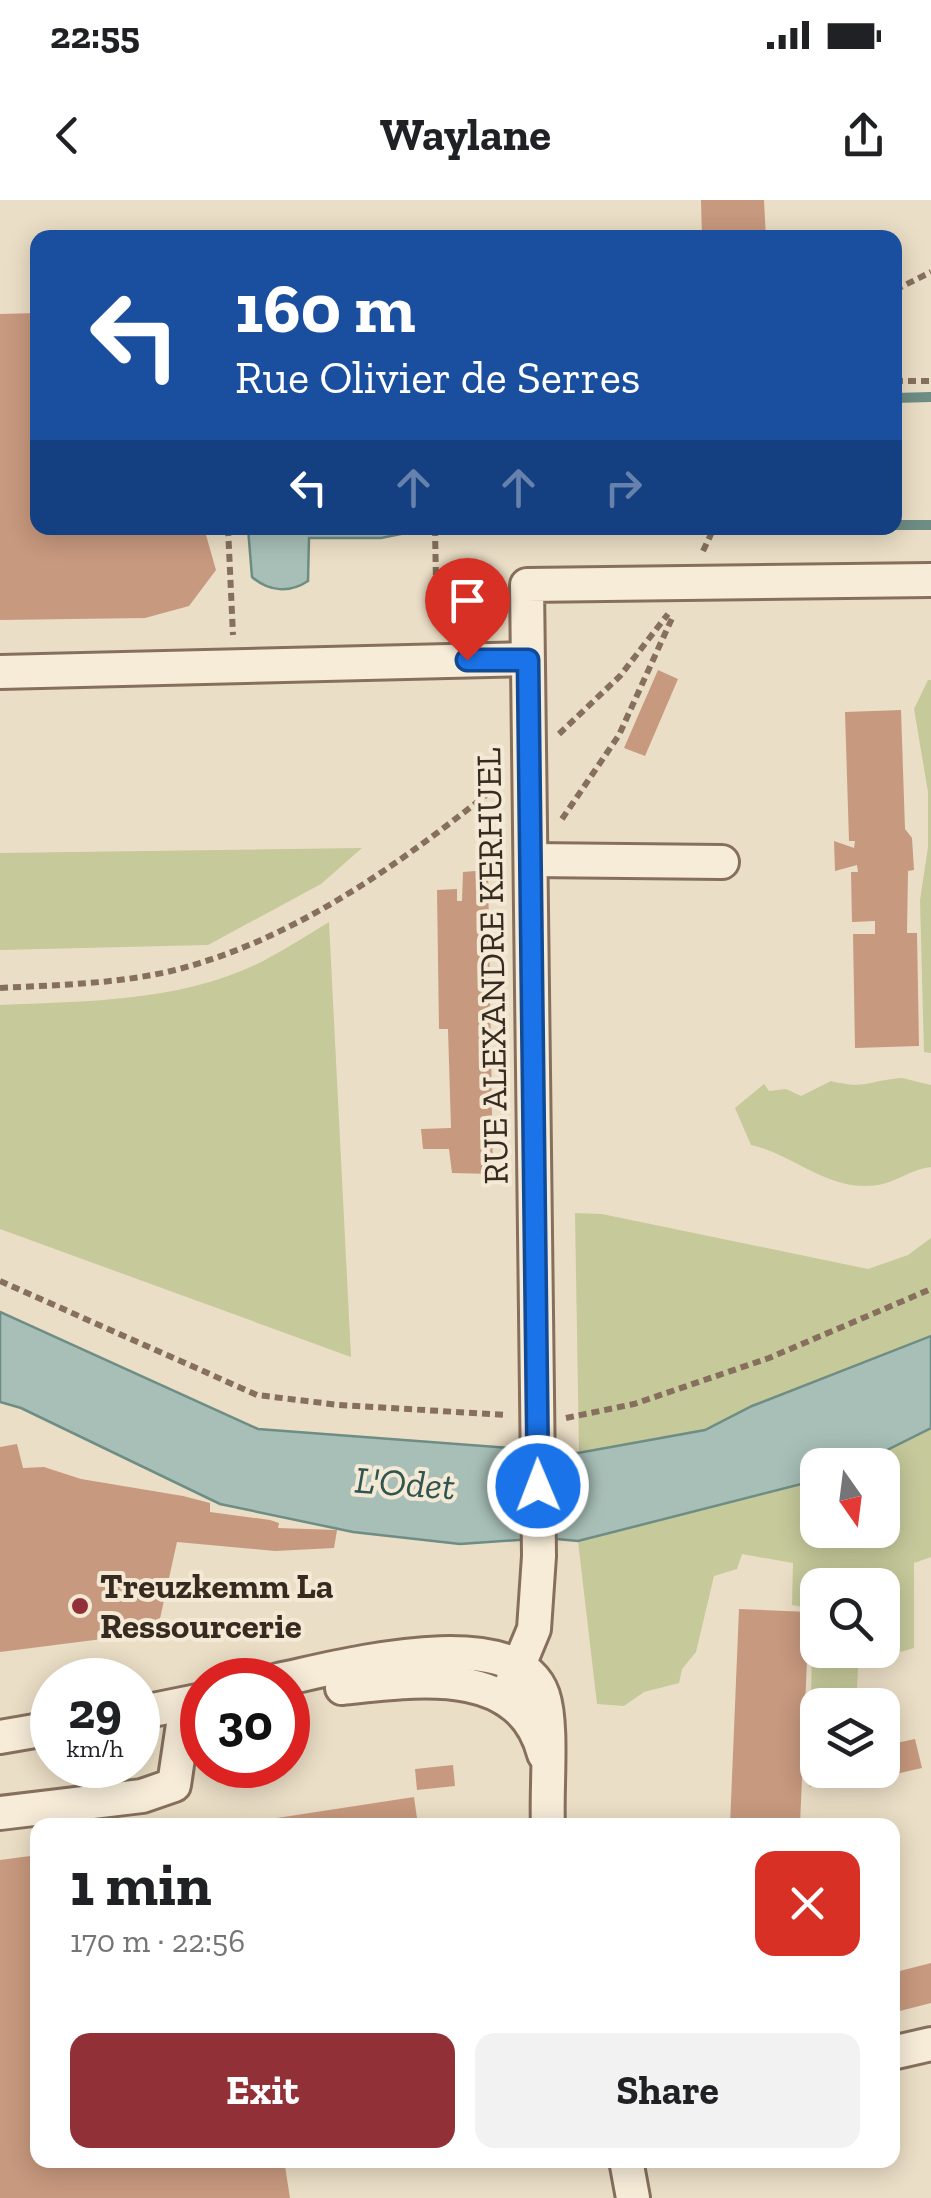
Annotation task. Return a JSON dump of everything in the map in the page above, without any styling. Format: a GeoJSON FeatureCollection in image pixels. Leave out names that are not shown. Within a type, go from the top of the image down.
{"type":"FeatureCollection","features":[{"type":"Feature","properties":{"kind":"street","name":"RUE ALEXANDRE KERHUEL"},"geometry":{"type":"LineString","coordinates":[[522,1667],[538,1608],[539,1556],[527,585],[685,590],[931,580]]}},
{"type":"Feature","properties":{"kind":"street"},"geometry":{"type":"LineString","coordinates":[[0,672],[528,660]]}},
{"type":"Feature","properties":{"kind":"street"},"geometry":{"type":"LineString","coordinates":[[532,860],[722,862]]}},
{"type":"Feature","properties":{"kind":"street"},"geometry":{"type":"LineString","coordinates":[[310,1675],[443,1654],[494,1654],[522,1667],[542,1694],[548,1818]]}},
{"type":"Feature","properties":{"kind":"street"},"geometry":{"type":"LineString","coordinates":[[505,1699],[522,1667]]}},
{"type":"Feature","properties":{"kind":"street"},"geometry":{"type":"LineString","coordinates":[[310,1693],[449,1680],[482,1687],[505,1699],[529,1723],[545,1758]]}},
{"type":"Feature","properties":{"kind":"street"},"geometry":{"type":"LineString","coordinates":[[0,1737],[30,1732]]}},
{"type":"Feature","properties":{"kind":"street"},"geometry":{"type":"LineString","coordinates":[[0,1813],[142,1796],[174,1786],[180,1764]]}},
{"type":"Feature","properties":{"kind":"street"},"geometry":{"type":"LineString","coordinates":[[900,2052],[931,2044]]}},
{"type":"Feature","properties":{"kind":"street"},"geometry":{"type":"LineString","coordinates":[[627,2168],[633,2198]]}},
{"type":"Feature","properties":{"kind":"path"},"geometry":{"type":"LineString","coordinates":[[902,286],[931,272]]}},
{"type":"Feature","properties":{"kind":"path"},"geometry":{"type":"LineString","coordinates":[[902,381],[931,380]]}},
{"type":"Feature","properties":{"kind":"path"},"geometry":{"type":"LineString","coordinates":[[228,535],[234,666]]}},
{"type":"Feature","properties":{"kind":"path"},"geometry":{"type":"LineString","coordinates":[[435,535],[436,584]]}},
{"type":"Feature","properties":{"kind":"path"},"geometry":{"type":"LineString","coordinates":[[532,860],[619,735],[711,535]]}},
{"type":"Feature","properties":{"kind":"path"},"geometry":{"type":"LineString","coordinates":[[0,988],[116,981],[196,964],[251,944],[397,862],[529,760],[620,676],[685,590]]}},
{"type":"Feature","properties":{"kind":"path"},"geometry":{"type":"LineString","coordinates":[[0,1281],[257,1396],[339,1406],[578,1417],[634,1404],[803,1346],[931,1289]]}},
{"type":"Feature","properties":{"kind":"green space"},"geometry":{"type":"Polygon","coordinates":[[[928,680],[931,1053],[924,1052],[920,900],[928,847],[928,792],[914,709],[928,680]]]}},
{"type":"Feature","properties":{"kind":"green space"},"geometry":{"type":"Polygon","coordinates":[[[362,848],[321,884],[208,945],[0,950],[0,853],[362,848]]]}},
{"type":"Feature","properties":{"kind":"green space"},"geometry":{"type":"Polygon","coordinates":[[[329,922],[351,1357],[0,1229],[0,1005],[134,997],[200,985],[263,961],[329,922]]]}},
{"type":"Feature","properties":{"kind":"green space"},"geometry":{"type":"Polygon","coordinates":[[[902,1078],[931,1085],[931,1167],[878,1185],[860,1186],[828,1178],[751,1145],[735,1108],[764,1084],[769,1091],[786,1089],[801,1096],[831,1081],[860,1085],[902,1078]]]}},
{"type":"Feature","properties":{"kind":"green space"},"geometry":{"type":"Polygon","coordinates":[[[575,1213],[602,1214],[868,1269],[908,1255],[931,1238],[931,1336],[752,1406],[705,1430],[579,1453],[575,1213]]]}},
{"type":"Feature","properties":{"kind":"green space"},"geometry":{"type":"Polygon","coordinates":[[[931,1428],[931,1557],[914,1563],[914,1648],[900,1652],[900,1568],[800,1568],[800,1607],[792,1605],[793,1563],[742,1554],[737,1569],[714,1576],[696,1652],[682,1669],[679,1683],[644,1692],[624,1706],[597,1704],[578,1541],[800,1484],[800,1548],[900,1548],[900,1448],[891,1448],[931,1428]]]}},
{"type":"Feature","properties":{"kind":"green space"},"geometry":{"type":"Polygon","coordinates":[[[812,1668],[858,1668],[857,1688],[811,1688],[812,1668]]]}},
{"type":"Feature","properties":{"kind":"water"},"geometry":{"type":"Polygon","coordinates":[[[249,535],[396,535],[309,538],[308,581],[294,588],[265,586],[252,577],[249,535]]]}},
{"type":"Feature","properties":{"kind":"water","name":"L'Odet"},"geometry":{"type":"Polygon","coordinates":[[[0,1312],[258,1429],[578,1453],[705,1430],[752,1406],[931,1336],[931,1428],[891,1448],[800,1448],[800,1484],[578,1541],[546,1538],[460,1544],[353,1532],[220,1504],[21,1408],[0,1402],[0,1312]]]}},
{"type":"Feature","properties":{"kind":"building"},"geometry":{"type":"Polygon","coordinates":[[[701,200],[764,200],[766,230],[702,230],[701,200]]]}},
{"type":"Feature","properties":{"kind":"building"},"geometry":{"type":"Polygon","coordinates":[[[30,313],[30,535],[206,535],[216,570],[189,606],[145,618],[0,620],[0,314],[30,313]]]}},
{"type":"Feature","properties":{"kind":"building"},"geometry":{"type":"Polygon","coordinates":[[[658,670],[678,679],[645,756],[624,748],[658,670]]]}},
{"type":"Feature","properties":{"kind":"building"},"geometry":{"type":"Polygon","coordinates":[[[901,710],[905,829],[912,838],[914,870],[908,871],[907,933],[917,933],[919,1046],[855,1048],[853,934],[875,934],[875,921],[852,922],[851,872],[858,872],[857,865],[835,871],[834,841],[854,848],[855,841],[849,841],[845,712],[901,710]]]}},
{"type":"Feature","properties":{"kind":"building"},"geometry":{"type":"Polygon","coordinates":[[[488,870],[493,1174],[452,1173],[449,1149],[423,1149],[421,1129],[451,1128],[448,1029],[439,1029],[437,890],[457,889],[457,901],[462,901],[463,872],[488,870]]]}},
{"type":"Feature","properties":{"kind":"building"},"geometry":{"type":"Polygon","coordinates":[[[17,1444],[23,1468],[44,1467],[81,1479],[183,1496],[210,1503],[210,1512],[270,1520],[279,1523],[278,1528],[337,1530],[334,1548],[275,1551],[177,1542],[157,1632],[0,1652],[0,1447],[17,1444]]]}},
{"type":"Feature","properties":{"kind":"building"},"geometry":{"type":"Polygon","coordinates":[[[739,1609],[800,1612],[800,1668],[807,1668],[806,1688],[800,1688],[800,1818],[730,1818],[739,1609]]]}},
{"type":"Feature","properties":{"kind":"building"},"geometry":{"type":"Polygon","coordinates":[[[915,1739],[922,1768],[900,1773],[900,1742],[915,1739]]]}},
{"type":"Feature","properties":{"kind":"building"},"geometry":{"type":"Polygon","coordinates":[[[453,1765],[455,1786],[417,1790],[415,1769],[453,1765]]]}},
{"type":"Feature","properties":{"kind":"building"},"geometry":{"type":"Polygon","coordinates":[[[414,1797],[417,1818],[277,1818],[414,1797]]]}},
{"type":"Feature","properties":{"kind":"building"},"geometry":{"type":"Polygon","coordinates":[[[30,1856],[30,2168],[285,2168],[290,2198],[0,2198],[0,1860],[30,1856]]]}},
{"type":"Feature","properties":{"kind":"building"},"geometry":{"type":"Polygon","coordinates":[[[931,1963],[931,2003],[900,2011],[900,1971],[931,1963]]]}},
{"type":"Feature","properties":{"kind":"waterway"},"geometry":{"type":"LineString","coordinates":[[902,398],[931,397]]}},
{"type":"Feature","properties":{"kind":"waterway"},"geometry":{"type":"LineString","coordinates":[[902,525],[931,525]]}},
{"type":"Feature","properties":{"kind":"place","name":"Treuzkemm La Ressourcerie"},"geometry":{"type":"Point","coordinates":[80,1606]}},
{"type":"Feature","properties":{"kind":"route"},"geometry":{"type":"LineString","coordinates":[[467,660],[528,660],[538,1486]]}}]}
